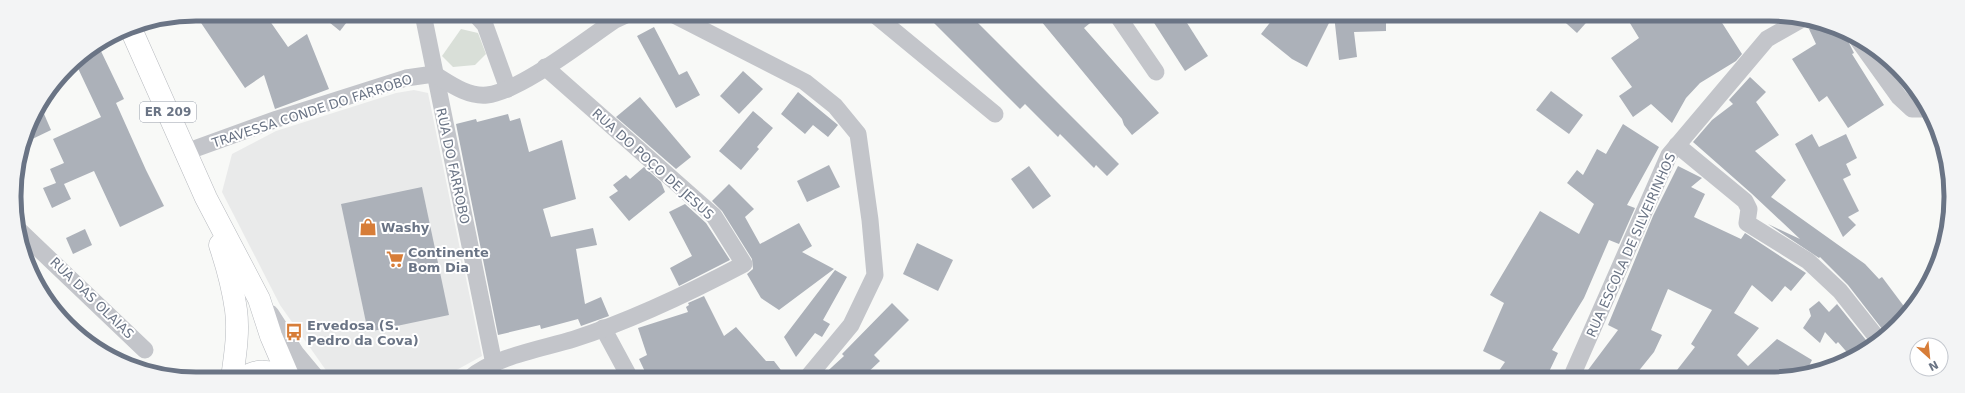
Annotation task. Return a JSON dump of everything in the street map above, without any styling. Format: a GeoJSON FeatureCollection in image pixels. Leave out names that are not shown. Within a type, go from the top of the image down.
{"type":"FeatureCollection","features":[{"type":"Feature","properties":{"kind":"main road","name":"ER 209"},"geometry":{"type":"LineString","coordinates":[[133,33],[206,198],[259,299],[287,372]]}},
{"type":"Feature","properties":{"kind":"main road","name":"ER 209"},"geometry":{"type":"LineString","coordinates":[[206,198],[226,264],[236,312],[236,350],[233,372]]}},
{"type":"Feature","properties":{"kind":"main road"},"geometry":{"type":"LineString","coordinates":[[256,372],[270,372]]}},
{"type":"Feature","properties":{"kind":"street","name":"RUA DO FARROBO"},"geometry":{"type":"LineString","coordinates":[[424,21],[494,364]]}},
{"type":"Feature","properties":{"kind":"street"},"geometry":{"type":"LineString","coordinates":[[481,21],[484,24],[508,89]]}},
{"type":"Feature","properties":{"kind":"street"},"geometry":{"type":"LineString","coordinates":[[434,74],[465,92],[486,95],[508,89],[545,68],[614,21]]}},
{"type":"Feature","properties":{"kind":"street"},"geometry":{"type":"LineString","coordinates":[[686,21],[805,82],[835,106],[858,134],[876,275],[851,325],[812,372]]}},
{"type":"Feature","properties":{"kind":"street"},"geometry":{"type":"LineString","coordinates":[[883,21],[995,114]]}},
{"type":"Feature","properties":{"kind":"street"},"geometry":{"type":"LineString","coordinates":[[1121,21],[1156,72]]}},
{"type":"Feature","properties":{"kind":"street","name":"RUA ESCOLA DE SILVEIRINHOS"},"geometry":{"type":"LineString","coordinates":[[1574,372],[1668,155],[1767,39],[1794,23]]}},
{"type":"Feature","properties":{"kind":"street"},"geometry":{"type":"LineString","coordinates":[[1866,51],[1899,96],[1912,109],[1920,109]]}},
{"type":"Feature","properties":{"kind":"street","name":"RUA DO POÇO DE JESUS"},"geometry":{"type":"LineString","coordinates":[[477,372],[523,353],[574,339],[603,328],[696,289],[744,264],[714,216],[545,68]]}},
{"type":"Feature","properties":{"kind":"street","name":"TRAVESSA CONDE DO FARROBO"},"geometry":{"type":"LineString","coordinates":[[186,152],[292,114],[406,78],[434,74]]}},
{"type":"Feature","properties":{"kind":"street"},"geometry":{"type":"LineString","coordinates":[[1677,145],[1745,201],[1749,209],[1747,223],[1808,261],[1840,291],[1875,336]]}},
{"type":"Feature","properties":{"kind":"street","name":"RUA DAS OLAIAS"},"geometry":{"type":"LineString","coordinates":[[25,236],[145,350]]}},
{"type":"Feature","properties":{"kind":"street"},"geometry":{"type":"LineString","coordinates":[[259,299],[294,354],[309,372]]}},
{"type":"Feature","properties":{"kind":"street"},"geometry":{"type":"LineString","coordinates":[[603,328],[627,372]]}},
{"type":"Feature","properties":{"kind":"shaded area"},"geometry":{"type":"Polygon","coordinates":[[[461,29],[478,33],[486,54],[475,65],[453,67],[442,56],[461,29]]]}},
{"type":"Feature","properties":{"kind":"shaded area"},"geometry":{"type":"Polygon","coordinates":[[[414,90],[428,93],[482,356],[453,372],[327,372],[280,305],[222,192],[232,154],[276,131],[396,93],[414,90]]]}},
{"type":"Feature","properties":{"kind":"building"},"geometry":{"type":"Polygon","coordinates":[[[200,21],[270,21],[288,47],[307,34],[329,89],[275,109],[264,75],[245,88],[200,21]]]}},
{"type":"Feature","properties":{"kind":"building"},"geometry":{"type":"Polygon","coordinates":[[[328,21],[348,21],[340,31],[328,21]]]}},
{"type":"Feature","properties":{"kind":"building"},"geometry":{"type":"Polygon","coordinates":[[[932,21],[976,21],[1119,164],[1107,176],[1096,165],[1094,168],[1060,134],[1058,137],[1025,104],[1020,109],[932,21]]]}},
{"type":"Feature","properties":{"kind":"building"},"geometry":{"type":"Polygon","coordinates":[[[1041,21],[1093,21],[1084,28],[1159,113],[1132,135],[1124,125],[1122,119],[1041,21]]]}},
{"type":"Feature","properties":{"kind":"building"},"geometry":{"type":"Polygon","coordinates":[[[1153,21],[1186,21],[1208,56],[1185,71],[1153,21]]]}},
{"type":"Feature","properties":{"kind":"building"},"geometry":{"type":"Polygon","coordinates":[[[1271,21],[1330,21],[1307,67],[1292,59],[1261,34],[1271,21]]]}},
{"type":"Feature","properties":{"kind":"building"},"geometry":{"type":"Polygon","coordinates":[[[1335,21],[1386,21],[1386,31],[1354,32],[1357,57],[1339,60],[1335,21]]]}},
{"type":"Feature","properties":{"kind":"building"},"geometry":{"type":"Polygon","coordinates":[[[1564,21],[1588,21],[1577,33],[1564,21]]]}},
{"type":"Feature","properties":{"kind":"building"},"geometry":{"type":"Polygon","coordinates":[[[1629,21],[1721,21],[1742,54],[1736,61],[1700,83],[1686,98],[1672,123],[1651,104],[1633,117],[1619,96],[1632,87],[1611,58],[1639,38],[1629,21]]]}},
{"type":"Feature","properties":{"kind":"building"},"geometry":{"type":"Polygon","coordinates":[[[654,27],[679,75],[687,71],[700,95],[676,108],[637,36],[654,27]]]}},
{"type":"Feature","properties":{"kind":"building"},"geometry":{"type":"Polygon","coordinates":[[[1813,27],[1825,30],[1847,40],[1854,53],[1852,54],[1884,105],[1848,128],[1827,96],[1819,102],[1792,59],[1816,44],[1809,29],[1813,27]]]}},
{"type":"Feature","properties":{"kind":"building"},"geometry":{"type":"Polygon","coordinates":[[[100,50],[124,99],[116,103],[164,206],[120,227],[94,171],[64,184],[71,199],[52,208],[43,188],[56,183],[50,169],[64,163],[53,139],[101,117],[78,68],[100,50]]]}},
{"type":"Feature","properties":{"kind":"building"},"geometry":{"type":"Polygon","coordinates":[[[743,71],[763,89],[739,114],[720,96],[743,71]]]}},
{"type":"Feature","properties":{"kind":"building"},"geometry":{"type":"Polygon","coordinates":[[[1750,77],[1766,92],[1756,102],[1779,135],[1755,151],[1786,180],[1771,197],[1865,264],[1879,279],[1882,277],[1904,307],[1893,321],[1882,329],[1848,285],[1820,257],[1819,258],[1768,224],[1800,239],[1693,142],[1712,120],[1733,104],[1729,100],[1750,77]]]}},
{"type":"Feature","properties":{"kind":"building"},"geometry":{"type":"Polygon","coordinates":[[[1551,91],[1583,115],[1569,134],[1536,110],[1551,91]]]}},
{"type":"Feature","properties":{"kind":"building"},"geometry":{"type":"Polygon","coordinates":[[[798,92],[838,125],[828,137],[813,125],[805,134],[781,114],[798,92]]]}},
{"type":"Feature","properties":{"kind":"building"},"geometry":{"type":"Polygon","coordinates":[[[640,97],[691,157],[676,169],[616,117],[640,97]]]}},
{"type":"Feature","properties":{"kind":"building"},"geometry":{"type":"Polygon","coordinates":[[[753,111],[773,128],[757,147],[759,149],[741,170],[719,151],[753,111]]]}},
{"type":"Feature","properties":{"kind":"building"},"geometry":{"type":"Polygon","coordinates":[[[43,112],[51,130],[30,140],[43,112]]]}},
{"type":"Feature","properties":{"kind":"building"},"geometry":{"type":"Polygon","coordinates":[[[508,114],[510,121],[520,118],[529,152],[562,140],[576,199],[543,209],[551,237],[593,228],[597,245],[576,249],[585,304],[601,297],[609,316],[581,326],[578,319],[541,329],[540,325],[498,335],[456,124],[476,119],[477,122],[508,114]]]}},
{"type":"Feature","properties":{"kind":"building"},"geometry":{"type":"Polygon","coordinates":[[[1623,124],[1659,147],[1627,205],[1635,208],[1619,244],[1609,240],[1584,298],[1552,350],[1558,353],[1549,372],[1498,372],[1505,362],[1483,351],[1504,303],[1490,295],[1540,211],[1579,234],[1594,204],[1567,183],[1577,170],[1583,175],[1597,149],[1606,154],[1623,124]]]}},
{"type":"Feature","properties":{"kind":"building"},"geometry":{"type":"Polygon","coordinates":[[[1812,134],[1819,147],[1846,134],[1857,158],[1846,164],[1851,175],[1843,179],[1859,211],[1848,217],[1856,225],[1843,237],[1795,144],[1812,134]]]}},
{"type":"Feature","properties":{"kind":"building"},"geometry":{"type":"Polygon","coordinates":[[[829,165],[840,187],[807,202],[797,181],[829,165]]]}},
{"type":"Feature","properties":{"kind":"building"},"geometry":{"type":"Polygon","coordinates":[[[1029,166],[1051,196],[1033,209],[1011,179],[1029,166]]]}},
{"type":"Feature","properties":{"kind":"building"},"geometry":{"type":"Polygon","coordinates":[[[1678,166],[1702,178],[1691,187],[1705,194],[1694,217],[1741,239],[1745,233],[1806,273],[1791,291],[1785,286],[1772,302],[1752,285],[1734,313],[1759,328],[1737,355],[1748,366],[1777,339],[1812,360],[1808,368],[1780,372],[1675,372],[1695,347],[1691,344],[1712,310],[1668,289],[1651,330],[1662,335],[1654,352],[1638,372],[1586,372],[1618,330],[1608,325],[1653,216],[1678,166]]]}},
{"type":"Feature","properties":{"kind":"building"},"geometry":{"type":"Polygon","coordinates":[[[644,167],[661,182],[665,192],[629,221],[609,197],[618,191],[613,185],[626,175],[630,179],[644,167]]]}},
{"type":"Feature","properties":{"kind":"building"},"geometry":{"type":"Polygon","coordinates":[[[729,184],[754,209],[745,217],[760,244],[799,223],[812,246],[802,252],[834,269],[779,310],[761,298],[747,274],[753,269],[752,259],[722,211],[712,201],[729,184]]]}},
{"type":"Feature","properties":{"kind":"building","name":"Continente Bom Dia"},"geometry":{"type":"Polygon","coordinates":[[[422,187],[449,315],[368,332],[341,204],[422,187]]]}},
{"type":"Feature","properties":{"kind":"building"},"geometry":{"type":"Polygon","coordinates":[[[685,204],[706,223],[730,260],[679,286],[670,268],[692,256],[669,212],[685,204]]]}},
{"type":"Feature","properties":{"kind":"building"},"geometry":{"type":"Polygon","coordinates":[[[85,229],[92,245],[73,254],[66,238],[85,229]]]}},
{"type":"Feature","properties":{"kind":"building"},"geometry":{"type":"Polygon","coordinates":[[[917,243],[953,260],[938,291],[903,274],[917,243]]]}},
{"type":"Feature","properties":{"kind":"building"},"geometry":{"type":"Polygon","coordinates":[[[835,270],[847,277],[823,320],[830,324],[822,337],[815,333],[796,357],[784,337],[835,270]]]}},
{"type":"Feature","properties":{"kind":"building"},"geometry":{"type":"Polygon","coordinates":[[[704,296],[724,336],[736,327],[766,361],[774,361],[782,372],[645,372],[639,359],[647,355],[638,328],[688,312],[686,307],[689,305],[688,303],[704,296]]]}},
{"type":"Feature","properties":{"kind":"building"},"geometry":{"type":"Polygon","coordinates":[[[1819,301],[1829,312],[1837,304],[1867,341],[1848,353],[1838,342],[1836,344],[1825,332],[1820,343],[1803,328],[1811,316],[1809,309],[1819,301]]]}},
{"type":"Feature","properties":{"kind":"building"},"geometry":{"type":"Polygon","coordinates":[[[892,303],[909,320],[874,355],[880,361],[868,372],[827,372],[844,356],[842,354],[892,303]]]}},
{"type":"Feature","properties":{"kind":"place","name":"Washy"},"geometry":{"type":"Point","coordinates":[368,227]}},
{"type":"Feature","properties":{"kind":"place","name":"Continente Bom Dia"},"geometry":{"type":"Point","coordinates":[395,259]}},
{"type":"Feature","properties":{"kind":"place","name":"Ervedosa (S. Pedro da Cova)"},"geometry":{"type":"Point","coordinates":[294,332]}}]}
